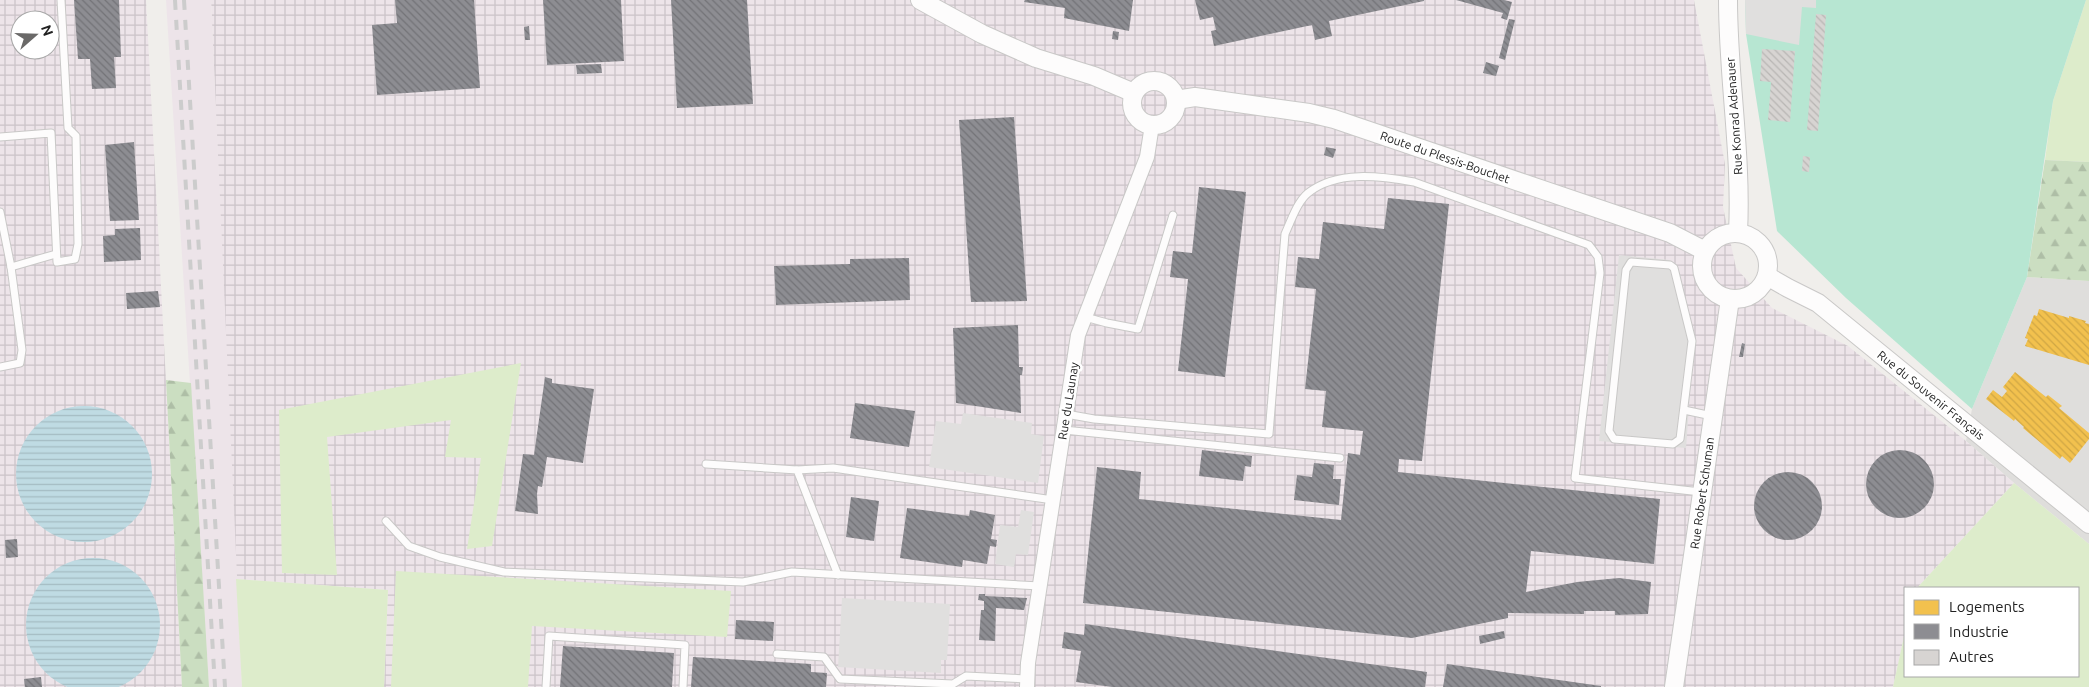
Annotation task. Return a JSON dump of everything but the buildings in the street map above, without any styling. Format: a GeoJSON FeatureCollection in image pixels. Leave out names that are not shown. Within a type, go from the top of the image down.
{"type":"FeatureCollection","features":[{"type":"Feature","properties":{"kind":"street"},"geometry":{"type":"LineString","coordinates":[[920,0],[982,34],[1036,58],[1094,76],[1134,94]]}},
{"type":"Feature","properties":{"kind":"street","name":"Rue Konrad Adenauer"},"geometry":{"type":"LineString","coordinates":[[1728,0],[1728,35],[1740,203],[1738,233]]}},
{"type":"Feature","properties":{"kind":"street"},"geometry":{"type":"LineString","coordinates":[[1157,81],[1170,88],[1176,100],[1174,113],[1159,125],[1145,124],[1134,114],[1132,108],[1134,94],[1144,84],[1157,81]]}},
{"type":"Feature","properties":{"kind":"street","name":"Route du Plessis-Bouchet"},"geometry":{"type":"LineString","coordinates":[[1176,100],[1195,97],[1309,113],[1334,119],[1670,234],[1705,252]]}},
{"type":"Feature","properties":{"kind":"street","name":"Rue du Launay"},"geometry":{"type":"LineString","coordinates":[[1027,683],[1078,335],[1147,158],[1152,125]]}},
{"type":"Feature","properties":{"kind":"street"},"geometry":{"type":"LineString","coordinates":[[1738,233],[1748,235],[1763,247],[1768,266],[1767,276],[1763,284],[1749,296],[1730,299],[1714,292],[1708,285],[1702,269],[1705,252],[1711,243],[1719,237],[1738,233]]}},
{"type":"Feature","properties":{"kind":"street","name":"Rue du Souvenir Français"},"geometry":{"type":"LineString","coordinates":[[1767,276],[1818,303],[2089,524]]}},
{"type":"Feature","properties":{"kind":"street","name":"Rue Robert Schuman"},"geometry":{"type":"LineString","coordinates":[[1674,687],[1730,299]]}},
{"type":"Feature","properties":{"kind":"lane"},"geometry":{"type":"LineString","coordinates":[[0,137],[51,133],[57,262],[75,258],[78,244],[76,136],[68,128],[61,0]]}},
{"type":"Feature","properties":{"kind":"lane"},"geometry":{"type":"LineString","coordinates":[[1066,414],[1269,434],[1285,234],[1293,216],[1307,194],[1327,181],[1349,177],[1387,177],[1414,182],[1589,245],[1598,257],[1600,272],[1575,478],[1702,492]]}},
{"type":"Feature","properties":{"kind":"lane"},"geometry":{"type":"LineString","coordinates":[[0,212],[11,267],[22,350],[20,363],[0,367]]}},
{"type":"Feature","properties":{"kind":"lane"},"geometry":{"type":"LineString","coordinates":[[1085,317],[1138,329],[1173,215]]}},
{"type":"Feature","properties":{"kind":"lane"},"geometry":{"type":"LineString","coordinates":[[11,267],[56,254]]}},
{"type":"Feature","properties":{"kind":"lane"},"geometry":{"type":"LineString","coordinates":[[1631,262],[1670,265],[1676,273],[1692,341],[1684,410],[1680,439],[1673,444],[1614,439],[1610,436],[1626,270],[1631,262]]}},
{"type":"Feature","properties":{"kind":"lane"},"geometry":{"type":"LineString","coordinates":[[1684,410],[1713,416]]}},
{"type":"Feature","properties":{"kind":"lane"},"geometry":{"type":"LineString","coordinates":[[1064,430],[1340,458]]}},
{"type":"Feature","properties":{"kind":"lane"},"geometry":{"type":"LineString","coordinates":[[706,464],[797,470],[833,468],[1053,500]]}},
{"type":"Feature","properties":{"kind":"lane"},"geometry":{"type":"LineString","coordinates":[[797,470],[838,575]]}},
{"type":"Feature","properties":{"kind":"lane"},"geometry":{"type":"LineString","coordinates":[[386,520],[409,546],[440,558],[504,572],[743,582],[792,572],[1040,586]]}},
{"type":"Feature","properties":{"kind":"lane"},"geometry":{"type":"LineString","coordinates":[[546,687],[549,636],[685,645],[683,687]]}},
{"type":"Feature","properties":{"kind":"lane"},"geometry":{"type":"LineString","coordinates":[[777,654],[824,657],[840,679],[953,684],[966,676],[1027,683]]}},
{"type":"Feature","properties":{"kind":"shaded area"},"geometry":{"type":"Polygon","coordinates":[[[0,0],[146,0],[182,687],[0,687],[0,0]]]}},
{"type":"Feature","properties":{"kind":"shaded area"},"geometry":{"type":"Polygon","coordinates":[[[166,0],[211,0],[242,687],[209,687],[166,0]]]}},
{"type":"Feature","properties":{"kind":"shaded area"},"geometry":{"type":"Polygon","coordinates":[[[211,0],[1694,0],[1725,164],[1723,207],[1736,268],[1772,308],[1848,346],[1966,441],[2014,483],[1918,587],[1904,587],[1904,637],[1893,687],[384,687],[388,590],[236,579],[211,0]]]}},
{"type":"Feature","properties":{"kind":"shaded area"},"geometry":{"type":"Polygon","coordinates":[[[1745,0],[1816,0],[1816,8],[1802,7],[1799,45],[1746,34],[1745,0]]]}},
{"type":"Feature","properties":{"kind":"shaded area"},"geometry":{"type":"Polygon","coordinates":[[[1619,255],[1669,260],[1676,264],[1679,270],[1694,339],[1686,448],[1599,441],[1619,255]]]}},
{"type":"Feature","properties":{"kind":"shaded area"},"geometry":{"type":"Polygon","coordinates":[[[2027,277],[2089,281],[2089,544],[1966,441],[1972,409],[2027,277]]]}},
{"type":"Feature","properties":{"kind":"shaded area"},"geometry":{"type":"Polygon","coordinates":[[[963,413],[1032,423],[1031,434],[1044,436],[1038,483],[929,467],[936,421],[961,424],[963,413]]]}},
{"type":"Feature","properties":{"kind":"shaded area"},"geometry":{"type":"Polygon","coordinates":[[[1021,510],[1034,512],[1028,555],[1016,554],[1014,567],[995,564],[1000,525],[1018,527],[1021,510]]]}},
{"type":"Feature","properties":{"kind":"shaded area"},"geometry":{"type":"Polygon","coordinates":[[[842,598],[950,604],[947,660],[941,660],[941,673],[838,667],[842,598]]]}},
{"type":"Feature","properties":{"kind":"green space"},"geometry":{"type":"Polygon","coordinates":[[[1745,0],[2086,0],[2053,101],[2027,277],[1972,409],[1846,298],[1777,231],[1746,34],[1745,0]]]}},
{"type":"Feature","properties":{"kind":"green space"},"geometry":{"type":"Polygon","coordinates":[[[2086,0],[2089,0],[2089,162],[2045,160],[2053,101],[2086,0]]]}},
{"type":"Feature","properties":{"kind":"green space"},"geometry":{"type":"Polygon","coordinates":[[[2045,160],[2089,162],[2089,281],[2027,277],[2045,160]]]}},
{"type":"Feature","properties":{"kind":"green space"},"geometry":{"type":"Polygon","coordinates":[[[521,363],[492,546],[467,549],[481,458],[445,457],[451,420],[327,437],[337,575],[282,573],[279,410],[521,363]]]}},
{"type":"Feature","properties":{"kind":"green space"},"geometry":{"type":"Polygon","coordinates":[[[166,380],[191,383],[209,687],[182,687],[166,380]]]}},
{"type":"Feature","properties":{"kind":"green space"},"geometry":{"type":"Polygon","coordinates":[[[2014,483],[2089,544],[2089,687],[1893,687],[1904,637],[1904,677],[2079,677],[2079,587],[1918,587],[2014,483]]]}},
{"type":"Feature","properties":{"kind":"green space"},"geometry":{"type":"Polygon","coordinates":[[[396,571],[731,591],[727,637],[532,626],[528,687],[391,687],[396,571]]]}},
{"type":"Feature","properties":{"kind":"green space"},"geometry":{"type":"Polygon","coordinates":[[[236,579],[388,590],[384,687],[242,687],[236,579]]]}},
{"type":"Feature","properties":{"kind":"water"},"geometry":{"type":"Polygon","coordinates":[[[84,406],[110,411],[132,426],[147,448],[152,474],[147,500],[132,522],[110,537],[84,542],[58,537],[36,522],[21,500],[16,474],[21,448],[36,426],[58,411],[84,406]]]}},
{"type":"Feature","properties":{"kind":"water"},"geometry":{"type":"Polygon","coordinates":[[[80,559],[106,559],[130,569],[149,588],[159,612],[159,638],[149,662],[130,681],[116,688],[70,688],[56,681],[37,662],[27,638],[27,612],[37,588],[56,569],[80,559]]]}},
{"type":"Feature","properties":{"kind":"railway"},"geometry":{"type":"LineString","coordinates":[[175,0],[215,687]]}},
{"type":"Feature","properties":{"kind":"railway"},"geometry":{"type":"LineString","coordinates":[[184,0],[225,687]]}}]}
